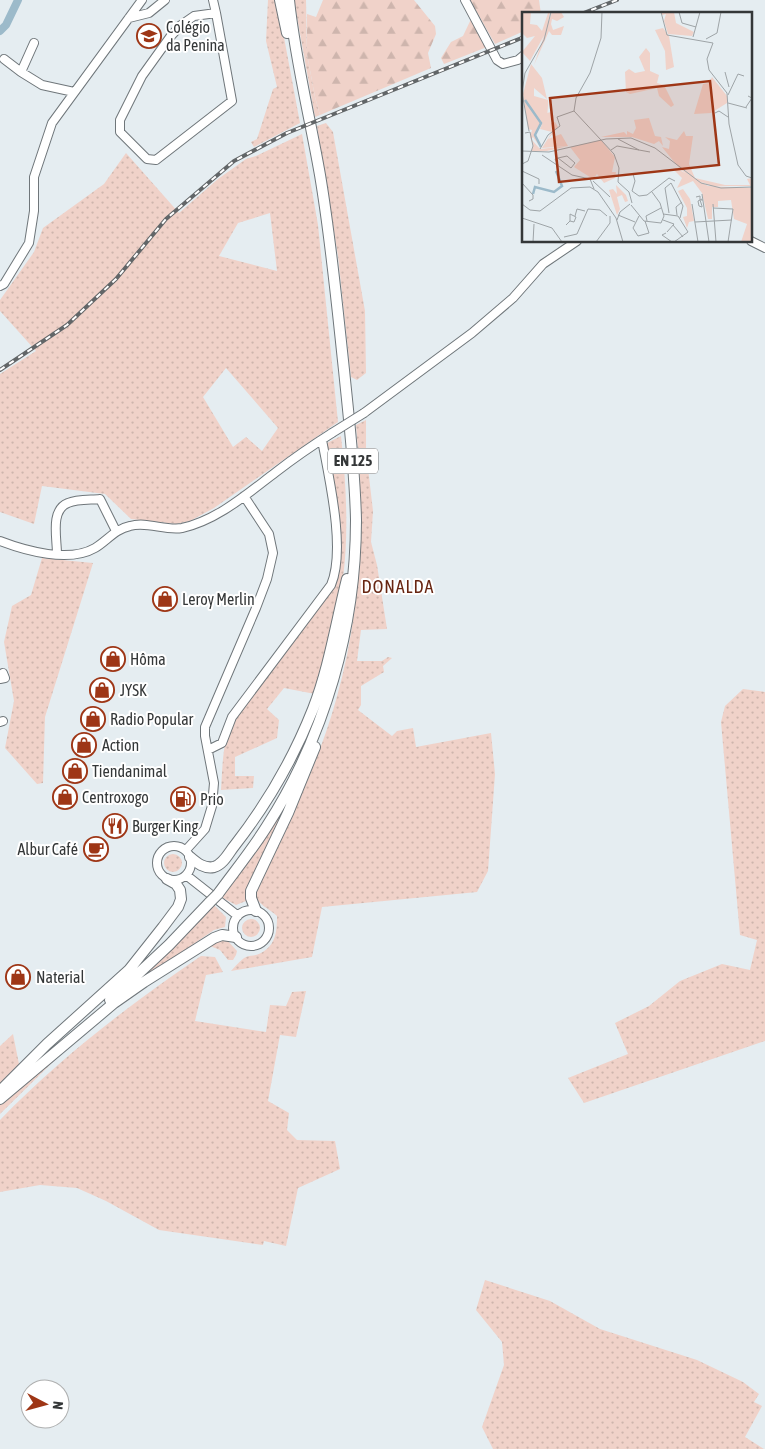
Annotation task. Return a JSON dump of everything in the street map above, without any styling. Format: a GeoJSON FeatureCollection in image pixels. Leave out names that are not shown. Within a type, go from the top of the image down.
{"type":"FeatureCollection","features":[{"type":"Feature","properties":{"kind":"main road","name":"EN 125"},"geometry":{"type":"LineString","coordinates":[[0,1091],[144,964],[212,897],[270,815],[304,748],[317,714],[332,662],[344,604],[347,578],[350,515],[348,473],[328,269],[312,162],[281,0]]}},
{"type":"Feature","properties":{"kind":"main road","name":"EN 125"},"geometry":{"type":"LineString","coordinates":[[0,1097],[150,963],[212,897],[250,852],[297,772],[332,684],[346,625],[354,558],[356,522],[354,464],[329,231],[289,0]]}},
{"type":"Feature","properties":{"kind":"main road"},"geometry":{"type":"LineString","coordinates":[[256,911],[251,898],[252,891],[302,781],[331,698],[348,628],[354,558]]}},
{"type":"Feature","properties":{"kind":"main road"},"geometry":{"type":"LineString","coordinates":[[188,854],[204,866],[213,867],[219,865],[239,840],[269,796],[313,709],[322,682],[347,578]]}},
{"type":"Feature","properties":{"kind":"main road"},"geometry":{"type":"LineString","coordinates":[[0,1091],[46,1044],[130,970],[178,907],[181,898],[180,890],[176,884],[167,878]]}},
{"type":"Feature","properties":{"kind":"main road"},"geometry":{"type":"LineString","coordinates":[[0,1097],[114,1004],[144,982],[214,938],[222,935],[236,937]]}},
{"type":"Feature","properties":{"kind":"street"},"geometry":{"type":"LineString","coordinates":[[0,286],[8,277],[29,243],[34,211],[34,177],[52,123],[142,0]]}},
{"type":"Feature","properties":{"kind":"street"},"geometry":{"type":"LineString","coordinates":[[129,18],[149,13],[165,0]]}},
{"type":"Feature","properties":{"kind":"street"},"geometry":{"type":"LineString","coordinates":[[213,0],[216,13],[232,101],[156,160],[147,159],[120,132],[120,120],[142,76],[170,37],[181,25],[194,16],[216,13]]}},
{"type":"Feature","properties":{"kind":"street"},"geometry":{"type":"LineString","coordinates":[[465,0],[498,60],[503,64],[518,60],[522,57]]}},
{"type":"Feature","properties":{"kind":"street"},"geometry":{"type":"LineString","coordinates":[[21,72],[34,43]]}},
{"type":"Feature","properties":{"kind":"street"},"geometry":{"type":"LineString","coordinates":[[4,59],[42,85],[74,92]]}},
{"type":"Feature","properties":{"kind":"street"},"geometry":{"type":"LineString","coordinates":[[0,541],[31,551],[71,555],[86,553],[97,547],[116,531],[130,526],[142,524],[180,528],[198,523],[244,496],[332,433],[364,413],[472,333],[513,298],[543,264],[576,242]]}},
{"type":"Feature","properties":{"kind":"street"},"geometry":{"type":"LineString","coordinates":[[752,242],[765,248]]}},
{"type":"Feature","properties":{"kind":"street"},"geometry":{"type":"LineString","coordinates":[[208,750],[222,743],[232,717],[331,585],[335,575],[338,553],[331,485],[322,440]]}},
{"type":"Feature","properties":{"kind":"street"},"geometry":{"type":"LineString","coordinates":[[188,854],[205,829],[212,806],[214,783],[205,736],[207,721],[267,579],[273,553],[269,534],[244,496]]}},
{"type":"Feature","properties":{"kind":"street"},"geometry":{"type":"LineString","coordinates":[[57,554],[57,513],[61,507],[70,502],[100,499],[116,531]]}},
{"type":"Feature","properties":{"kind":"street"},"geometry":{"type":"LineString","coordinates":[[172,845],[182,847],[188,854],[191,867],[186,875],[177,880],[167,878],[161,874],[156,863],[163,849],[172,845]]}},
{"type":"Feature","properties":{"kind":"street"},"geometry":{"type":"LineString","coordinates":[[186,875],[238,916]]}},
{"type":"Feature","properties":{"kind":"street"},"geometry":{"type":"LineString","coordinates":[[246,911],[256,911],[268,921],[266,938],[263,942],[252,946],[242,944],[236,937],[233,926],[238,916],[246,911]]}},
{"type":"Feature","properties":{"kind":"green space"},"geometry":{"type":"Polygon","coordinates":[[[268,0],[277,0],[300,123],[254,147],[251,142],[257,139],[273,89],[277,87],[266,41],[268,0]]]}},
{"type":"Feature","properties":{"kind":"green space"},"geometry":{"type":"Polygon","coordinates":[[[294,0],[306,0],[307,54],[320,115],[315,117],[294,0]]]}},
{"type":"Feature","properties":{"kind":"green space"},"geometry":{"type":"Polygon","coordinates":[[[323,0],[414,0],[435,26],[436,34],[428,53],[431,68],[320,115],[307,54],[307,14],[316,17],[323,0]]]}},
{"type":"Feature","properties":{"kind":"green space"},"geometry":{"type":"Polygon","coordinates":[[[470,0],[539,0],[541,12],[522,12],[522,32],[495,44],[470,0]]]}},
{"type":"Feature","properties":{"kind":"green space"},"geometry":{"type":"Polygon","coordinates":[[[472,17],[487,47],[444,64],[441,58],[451,42],[463,36],[472,17]]]}},
{"type":"Feature","properties":{"kind":"green space"},"geometry":{"type":"Polygon","coordinates":[[[326,123],[333,132],[365,311],[366,373],[357,380],[351,377],[338,256],[317,126],[326,123]]]}},
{"type":"Feature","properties":{"kind":"green space"},"geometry":{"type":"Polygon","coordinates":[[[302,134],[318,225],[338,422],[214,508],[190,521],[176,524],[131,519],[105,494],[42,486],[34,524],[0,512],[0,374],[36,351],[0,311],[0,300],[34,252],[43,228],[104,184],[126,153],[179,213],[218,179],[246,159],[302,134]],[[270,213],[238,223],[219,256],[277,271],[270,213]],[[226,368],[203,397],[233,447],[246,437],[262,451],[278,428],[226,368]]]}},
{"type":"Feature","properties":{"kind":"green space"},"geometry":{"type":"Polygon","coordinates":[[[366,420],[366,451],[373,511],[371,542],[377,565],[387,629],[361,630],[357,661],[382,661],[388,657],[392,658],[383,666],[384,672],[361,686],[361,705],[358,710],[392,736],[397,731],[413,728],[416,747],[491,733],[495,774],[488,871],[477,892],[322,907],[312,957],[231,971],[244,958],[266,950],[275,937],[277,916],[258,901],[256,894],[320,749],[329,725],[345,666],[356,598],[359,564],[360,494],[356,425],[366,420]]]}},
{"type":"Feature","properties":{"kind":"green space"},"geometry":{"type":"Polygon","coordinates":[[[341,436],[346,507],[345,561],[335,622],[315,694],[284,688],[267,709],[279,720],[277,738],[235,757],[235,776],[254,776],[253,788],[221,790],[226,742],[236,713],[331,589],[338,577],[340,559],[335,493],[327,443],[341,436]]]}},
{"type":"Feature","properties":{"kind":"green space"},"geometry":{"type":"Polygon","coordinates":[[[42,558],[93,563],[45,717],[43,783],[37,784],[5,748],[14,701],[4,642],[12,606],[31,595],[42,558]]]}},
{"type":"Feature","properties":{"kind":"green space"},"geometry":{"type":"Polygon","coordinates":[[[743,689],[765,692],[765,1041],[584,1103],[568,1078],[628,1054],[615,1023],[649,1006],[680,981],[722,964],[750,970],[757,940],[740,935],[721,722],[725,706],[743,689]]]}},
{"type":"Feature","properties":{"kind":"green space"},"geometry":{"type":"Polygon","coordinates":[[[292,792],[250,885],[246,901],[236,905],[221,897],[259,846],[292,792]]]}},
{"type":"Feature","properties":{"kind":"green space"},"geometry":{"type":"Polygon","coordinates":[[[173,854],[179,857],[182,863],[179,869],[173,872],[167,869],[164,863],[167,857],[173,854]]]}},
{"type":"Feature","properties":{"kind":"green space"},"geometry":{"type":"Polygon","coordinates":[[[214,905],[226,917],[225,927],[214,930],[131,987],[169,952],[214,905]]]}},
{"type":"Feature","properties":{"kind":"green space"},"geometry":{"type":"Polygon","coordinates":[[[251,919],[257,922],[260,928],[257,934],[251,937],[245,934],[242,928],[245,922],[251,919]]]}},
{"type":"Feature","properties":{"kind":"green space"},"geometry":{"type":"Polygon","coordinates":[[[215,940],[227,940],[237,951],[233,960],[228,960],[220,950],[210,946],[215,940]]]}},
{"type":"Feature","properties":{"kind":"green space"},"geometry":{"type":"Polygon","coordinates":[[[201,956],[215,957],[223,972],[206,975],[195,1021],[266,1032],[270,1005],[286,1006],[292,992],[306,991],[296,1037],[280,1035],[268,1101],[289,1113],[287,1130],[297,1140],[335,1141],[340,1169],[298,1188],[286,1246],[264,1241],[263,1245],[159,1230],[106,1201],[77,1188],[40,1185],[0,1192],[0,1120],[47,1075],[96,1033],[148,993],[201,956]]]}},
{"type":"Feature","properties":{"kind":"green space"},"geometry":{"type":"Polygon","coordinates":[[[13,1034],[19,1064],[0,1084],[0,1046],[13,1034]]]}},
{"type":"Feature","properties":{"kind":"green space"},"geometry":{"type":"Polygon","coordinates":[[[62,1053],[0,1114],[0,1104],[62,1053]]]}},
{"type":"Feature","properties":{"kind":"green space"},"geometry":{"type":"Polygon","coordinates":[[[485,1280],[550,1301],[600,1329],[697,1360],[743,1382],[759,1394],[754,1402],[762,1406],[745,1437],[764,1449],[493,1449],[482,1427],[504,1365],[502,1342],[476,1310],[485,1280]]]}},
{"type":"Feature","properties":{"kind":"waterway"},"geometry":{"type":"LineString","coordinates":[[0,31],[6,25],[18,0]]}},
{"type":"Feature","properties":{"kind":"railway"},"geometry":{"type":"LineString","coordinates":[[586,12],[617,0]]}},
{"type":"Feature","properties":{"kind":"railway"},"geometry":{"type":"LineString","coordinates":[[0,370],[67,325],[116,279],[166,219],[234,161],[287,133],[522,38]]}},
{"type":"Feature","properties":{"kind":"place","name":"Colégio da Penina"},"geometry":{"type":"Point","coordinates":[149,36]}},
{"type":"Feature","properties":{"kind":"place","name":"Leroy Merlin"},"geometry":{"type":"Point","coordinates":[165,599]}},
{"type":"Feature","properties":{"kind":"place","name":"Hôma"},"geometry":{"type":"Point","coordinates":[113,659]}},
{"type":"Feature","properties":{"kind":"place","name":"JYSK"},"geometry":{"type":"Point","coordinates":[102,690]}},
{"type":"Feature","properties":{"kind":"place","name":"Radio Popular"},"geometry":{"type":"Point","coordinates":[93,719]}},
{"type":"Feature","properties":{"kind":"place","name":"Action"},"geometry":{"type":"Point","coordinates":[84,745]}},
{"type":"Feature","properties":{"kind":"place","name":"Tiendanimal"},"geometry":{"type":"Point","coordinates":[75,771]}},
{"type":"Feature","properties":{"kind":"place","name":"Centroxogo"},"geometry":{"type":"Point","coordinates":[65,797]}},
{"type":"Feature","properties":{"kind":"place","name":"Prio"},"geometry":{"type":"Point","coordinates":[183,799]}},
{"type":"Feature","properties":{"kind":"place","name":"Burger King"},"geometry":{"type":"Point","coordinates":[115,826]}},
{"type":"Feature","properties":{"kind":"place","name":"Albur Café"},"geometry":{"type":"Point","coordinates":[96,849]}},
{"type":"Feature","properties":{"kind":"place","name":"Naterial"},"geometry":{"type":"Point","coordinates":[18,977]}},
{"type":"Feature","properties":{"kind":"district","name":"DONALDA"},"geometry":{"type":"Point","coordinates":[398,587]}}]}
